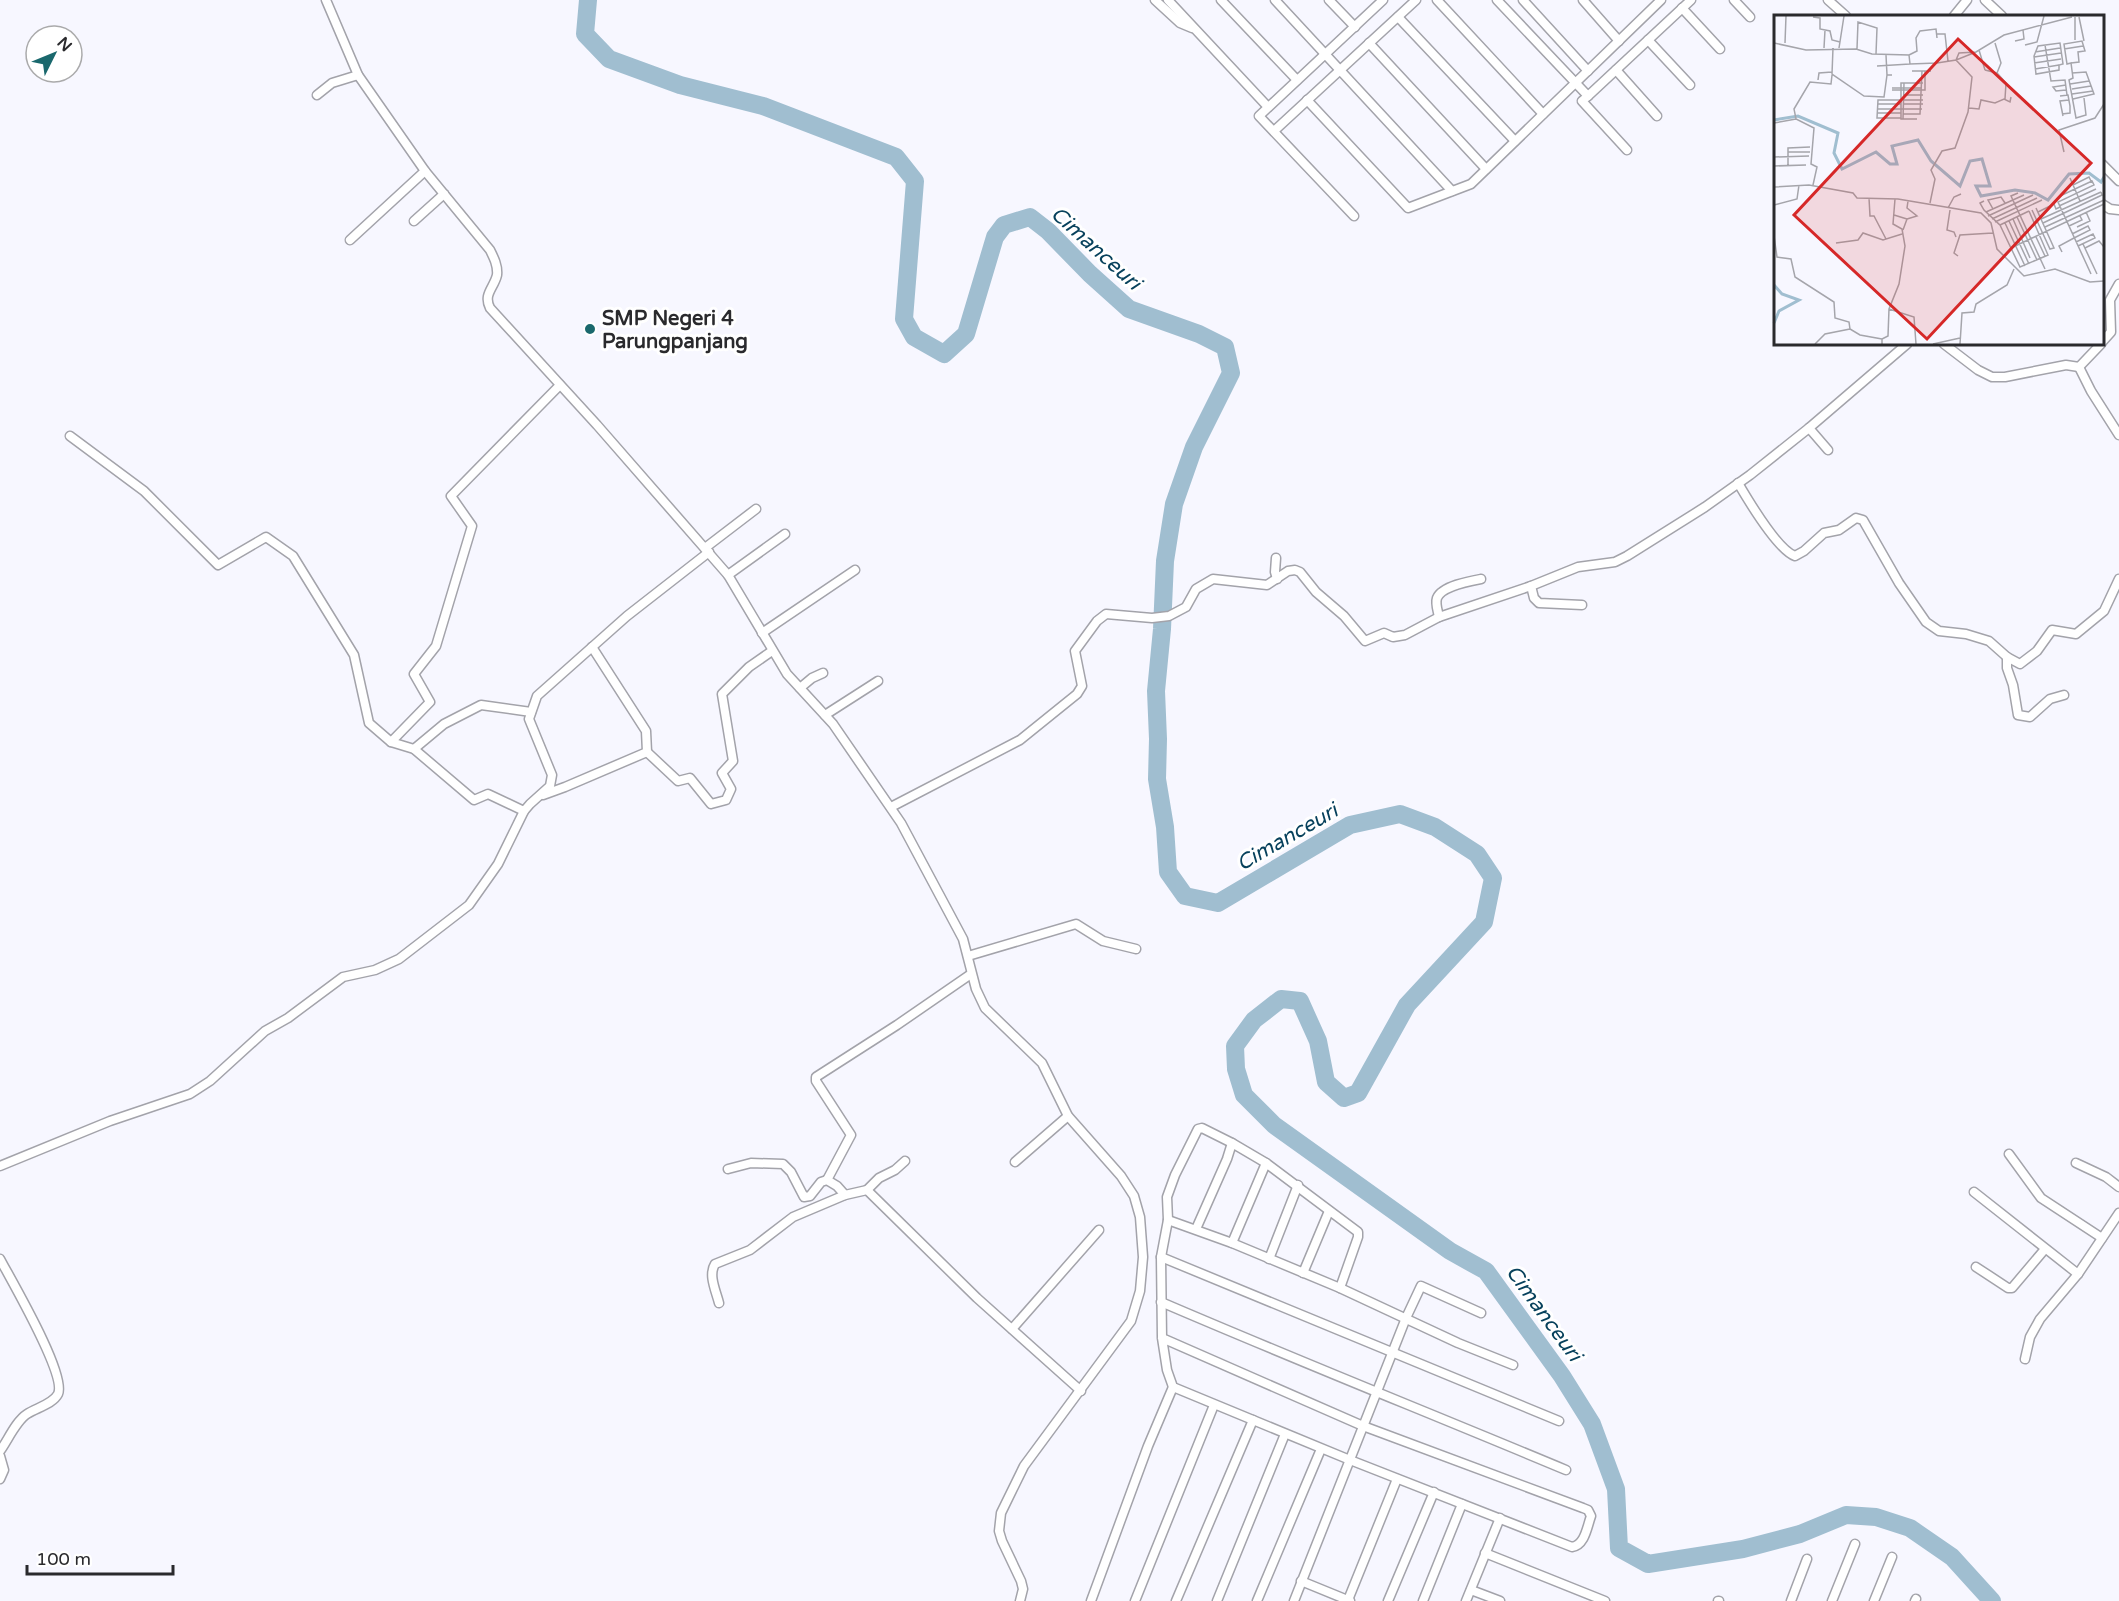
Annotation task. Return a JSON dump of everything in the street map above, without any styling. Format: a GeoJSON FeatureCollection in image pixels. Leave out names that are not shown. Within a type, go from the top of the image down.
{"type":"FeatureCollection","features":[{"type":"Feature","properties":{"kind":"street"},"geometry":{"type":"LineString","coordinates":[[326,0],[358,75],[425,171],[490,250],[496,262],[497,273],[487,295],[490,308],[728,575],[788,674],[825,715],[891,807],[953,917],[968,956],[971,974],[981,1001],[992,1017],[1042,1063],[1068,1116],[1121,1176],[1134,1196],[1140,1217],[1143,1257],[1138,1299],[1131,1321],[1024,1466],[1001,1513],[999,1521],[1002,1541],[1023,1589],[1020,1601]]}},
{"type":"Feature","properties":{"kind":"street"},"geometry":{"type":"LineString","coordinates":[[1155,0],[1180,23],[1196,30]]}},
{"type":"Feature","properties":{"kind":"street"},"geometry":{"type":"LineString","coordinates":[[1168,0],[1268,107]]}},
{"type":"Feature","properties":{"kind":"street"},"geometry":{"type":"LineString","coordinates":[[1221,0],[1297,80]]}},
{"type":"Feature","properties":{"kind":"street"},"geometry":{"type":"LineString","coordinates":[[1275,0],[1452,191]]}},
{"type":"Feature","properties":{"kind":"street"},"geometry":{"type":"LineString","coordinates":[[1329,0],[1354,27]]}},
{"type":"Feature","properties":{"kind":"street"},"geometry":{"type":"LineString","coordinates":[[1354,216],[1259,116],[1383,0]]}},
{"type":"Feature","properties":{"kind":"street"},"geometry":{"type":"LineString","coordinates":[[1274,131],[1416,0]]}},
{"type":"Feature","properties":{"kind":"street"},"geometry":{"type":"LineString","coordinates":[[1437,0],[1543,114]]}},
{"type":"Feature","properties":{"kind":"street"},"geometry":{"type":"LineString","coordinates":[[1497,0],[1588,96]]}},
{"type":"Feature","properties":{"kind":"street"},"geometry":{"type":"LineString","coordinates":[[1523,0],[1588,71]]}},
{"type":"Feature","properties":{"kind":"street"},"geometry":{"type":"LineString","coordinates":[[1583,0],[1619,40]]}},
{"type":"Feature","properties":{"kind":"street"},"geometry":{"type":"LineString","coordinates":[[1307,100],[1408,208],[1471,184],[1661,0]]}},
{"type":"Feature","properties":{"kind":"street"},"geometry":{"type":"LineString","coordinates":[[1627,150],[1582,101],[1690,0]]}},
{"type":"Feature","properties":{"kind":"street"},"geometry":{"type":"LineString","coordinates":[[1734,0],[1750,17]]}},
{"type":"Feature","properties":{"kind":"street"},"geometry":{"type":"LineString","coordinates":[[1828,0],[1845,15]]}},
{"type":"Feature","properties":{"kind":"street"},"geometry":{"type":"LineString","coordinates":[[1955,15],[1967,0]]}},
{"type":"Feature","properties":{"kind":"street"},"geometry":{"type":"LineString","coordinates":[[1985,0],[2001,15]]}},
{"type":"Feature","properties":{"kind":"street"},"geometry":{"type":"LineString","coordinates":[[1682,8],[1720,49]]}},
{"type":"Feature","properties":{"kind":"street"},"geometry":{"type":"LineString","coordinates":[[1398,17],[1515,141]]}},
{"type":"Feature","properties":{"kind":"street"},"geometry":{"type":"LineString","coordinates":[[1648,40],[1690,85]]}},
{"type":"Feature","properties":{"kind":"street"},"geometry":{"type":"LineString","coordinates":[[1369,44],[1486,169]]}},
{"type":"Feature","properties":{"kind":"street"},"geometry":{"type":"LineString","coordinates":[[1616,70],[1657,116]]}},
{"type":"Feature","properties":{"kind":"street"},"geometry":{"type":"LineString","coordinates":[[317,95],[332,83],[358,75]]}},
{"type":"Feature","properties":{"kind":"street"},"geometry":{"type":"LineString","coordinates":[[2104,165],[2119,181]]}},
{"type":"Feature","properties":{"kind":"street"},"geometry":{"type":"LineString","coordinates":[[350,240],[425,171]]}},
{"type":"Feature","properties":{"kind":"street"},"geometry":{"type":"LineString","coordinates":[[414,221],[444,194]]}},
{"type":"Feature","properties":{"kind":"street"},"geometry":{"type":"LineString","coordinates":[[2104,205],[2114,211],[2119,210]]}},
{"type":"Feature","properties":{"kind":"street"},"geometry":{"type":"LineString","coordinates":[[2104,341],[2111,332],[2110,300],[2119,284]]}},
{"type":"Feature","properties":{"kind":"street"},"geometry":{"type":"LineString","coordinates":[[891,807],[1020,740],[1077,694],[1082,686],[1075,651],[1097,621],[1106,614],[1152,618],[1169,616],[1186,607],[1197,590],[1213,579],[1267,585],[1290,570],[1299,571],[1316,592],[1344,616],[1365,641],[1382,633],[1396,637],[1405,635],[1439,617],[1531,586],[1578,567],[1615,561],[1628,556],[1738,483],[1809,428],[1906,345]]}},
{"type":"Feature","properties":{"kind":"street"},"geometry":{"type":"LineString","coordinates":[[1945,345],[1978,370],[1992,377],[2005,377],[2066,365],[2079,367]]}},
{"type":"Feature","properties":{"kind":"street"},"geometry":{"type":"LineString","coordinates":[[2079,367],[2100,345]]}},
{"type":"Feature","properties":{"kind":"street"},"geometry":{"type":"LineString","coordinates":[[2079,367],[2091,391],[2119,435]]}},
{"type":"Feature","properties":{"kind":"street"},"geometry":{"type":"LineString","coordinates":[[391,742],[430,702],[414,674],[436,646],[472,526],[451,496],[560,385]]}},
{"type":"Feature","properties":{"kind":"street"},"geometry":{"type":"LineString","coordinates":[[1809,428],[1828,450]]}},
{"type":"Feature","properties":{"kind":"street"},"geometry":{"type":"LineString","coordinates":[[70,436],[144,491],[218,566],[266,537],[292,556],[354,655],[369,723],[391,742],[414,749],[474,800],[488,794],[524,811]]}},
{"type":"Feature","properties":{"kind":"street"},"geometry":{"type":"LineString","coordinates":[[1738,483],[1784,550],[1795,556],[1824,534],[1839,530],[1856,518],[1863,520],[1899,583],[1926,622],[1939,631],[1980,638],[1995,645],[2007,657],[2020,664],[2037,651],[2052,630],[2076,634],[2104,611],[2119,579]]}},
{"type":"Feature","properties":{"kind":"street"},"geometry":{"type":"LineString","coordinates":[[0,1166],[110,1121],[190,1094],[210,1081],[266,1031],[288,1018],[343,977],[375,970],[399,959],[469,905],[498,864],[524,811],[550,786],[553,779],[529,719],[537,696],[627,616],[756,508]]}},
{"type":"Feature","properties":{"kind":"street"},"geometry":{"type":"LineString","coordinates":[[728,575],[785,534]]}},
{"type":"Feature","properties":{"kind":"street"},"geometry":{"type":"LineString","coordinates":[[1275,558],[1277,579]]}},
{"type":"Feature","properties":{"kind":"street"},"geometry":{"type":"LineString","coordinates":[[762,633],[855,570]]}},
{"type":"Feature","properties":{"kind":"street"},"geometry":{"type":"LineString","coordinates":[[1439,617],[1436,603],[1441,593],[1464,583],[1481,579]]}},
{"type":"Feature","properties":{"kind":"street"},"geometry":{"type":"LineString","coordinates":[[1531,586],[1534,598],[1539,603],[1582,605]]}},
{"type":"Feature","properties":{"kind":"street"},"geometry":{"type":"LineString","coordinates":[[2111,597],[2119,603]]}},
{"type":"Feature","properties":{"kind":"street"},"geometry":{"type":"LineString","coordinates":[[592,647],[646,731],[647,752],[678,781],[690,777],[711,804],[726,800],[731,789],[722,773],[733,761],[722,694],[749,667],[772,651]]}},
{"type":"Feature","properties":{"kind":"street"},"geometry":{"type":"LineString","coordinates":[[2007,657],[2007,668],[2013,685],[2018,715],[2030,717],[2050,699],[2064,695]]}},
{"type":"Feature","properties":{"kind":"street"},"geometry":{"type":"LineString","coordinates":[[800,687],[823,673]]}},
{"type":"Feature","properties":{"kind":"street"},"geometry":{"type":"LineString","coordinates":[[825,715],[878,681]]}},
{"type":"Feature","properties":{"kind":"street"},"geometry":{"type":"LineString","coordinates":[[414,749],[444,724],[481,705],[531,712]]}},
{"type":"Feature","properties":{"kind":"street"},"geometry":{"type":"LineString","coordinates":[[537,797],[565,788],[647,752]]}},
{"type":"Feature","properties":{"kind":"street"},"geometry":{"type":"LineString","coordinates":[[968,956],[1076,924],[1103,941],[1136,949]]}},
{"type":"Feature","properties":{"kind":"street"},"geometry":{"type":"LineString","coordinates":[[728,1169],[751,1163],[783,1164],[791,1172],[801,1193],[805,1197],[811,1195],[821,1182],[827,1180],[851,1135],[816,1081],[816,1077],[971,974]]}},
{"type":"Feature","properties":{"kind":"street"},"geometry":{"type":"LineString","coordinates":[[1015,1162],[1068,1116]]}},
{"type":"Feature","properties":{"kind":"street"},"geometry":{"type":"LineString","coordinates":[[1091,1601],[1148,1446],[1173,1387],[1167,1370],[1162,1338],[1161,1257],[1168,1220],[1167,1197],[1196,1132],[1202,1128],[1266,1163],[1352,1226],[1359,1234],[1340,1288]]}},
{"type":"Feature","properties":{"kind":"street"},"geometry":{"type":"LineString","coordinates":[[1196,1229],[1232,1143]]}},
{"type":"Feature","properties":{"kind":"street"},"geometry":{"type":"LineString","coordinates":[[2008,1154],[2041,1198],[2102,1238]]}},
{"type":"Feature","properties":{"kind":"street"},"geometry":{"type":"LineString","coordinates":[[719,1303],[712,1278],[712,1269],[715,1264],[750,1250],[793,1217],[845,1195],[867,1190],[879,1178],[898,1168],[905,1161]]}},
{"type":"Feature","properties":{"kind":"street"},"geometry":{"type":"LineString","coordinates":[[1232,1243],[1266,1163]]}},
{"type":"Feature","properties":{"kind":"street"},"geometry":{"type":"LineString","coordinates":[[2076,1163],[2106,1177],[2119,1187]]}},
{"type":"Feature","properties":{"kind":"street"},"geometry":{"type":"LineString","coordinates":[[827,1180],[845,1195]]}},
{"type":"Feature","properties":{"kind":"street"},"geometry":{"type":"LineString","coordinates":[[1269,1259],[1298,1185]]}},
{"type":"Feature","properties":{"kind":"street"},"geometry":{"type":"LineString","coordinates":[[867,1190],[977,1298],[1081,1391]]}},
{"type":"Feature","properties":{"kind":"street"},"geometry":{"type":"LineString","coordinates":[[1974,1192],[2078,1274]]}},
{"type":"Feature","properties":{"kind":"street"},"geometry":{"type":"LineString","coordinates":[[1303,1273],[1329,1211]]}},
{"type":"Feature","properties":{"kind":"street"},"geometry":{"type":"LineString","coordinates":[[2025,1359],[2030,1336],[2040,1319],[2078,1274],[2119,1213]]}},
{"type":"Feature","properties":{"kind":"street"},"geometry":{"type":"LineString","coordinates":[[1168,1220],[1232,1243],[1340,1288],[1458,1343],[1513,1365]]}},
{"type":"Feature","properties":{"kind":"street"},"geometry":{"type":"LineString","coordinates":[[1012,1329],[1099,1230]]}},
{"type":"Feature","properties":{"kind":"street"},"geometry":{"type":"LineString","coordinates":[[1976,1267],[2008,1288],[2012,1288],[2045,1249]]}},
{"type":"Feature","properties":{"kind":"street"},"geometry":{"type":"LineString","coordinates":[[1161,1257],[1559,1421]]}},
{"type":"Feature","properties":{"kind":"street"},"geometry":{"type":"LineString","coordinates":[[0,1259],[49,1352],[59,1387],[58,1394],[53,1400],[24,1415],[0,1450]]}},
{"type":"Feature","properties":{"kind":"street"},"geometry":{"type":"LineString","coordinates":[[1294,1601],[1406,1318],[1421,1286],[1481,1312]]}},
{"type":"Feature","properties":{"kind":"street"},"geometry":{"type":"LineString","coordinates":[[1161,1302],[1279,1353],[1378,1391],[1566,1470]]}},
{"type":"Feature","properties":{"kind":"street"},"geometry":{"type":"LineString","coordinates":[[1162,1338],[1363,1426],[1583,1508],[1591,1516],[1581,1542],[1575,1547],[1321,1449],[1173,1387]]}},
{"type":"Feature","properties":{"kind":"street"},"geometry":{"type":"LineString","coordinates":[[1135,1601],[1214,1405]]}},
{"type":"Feature","properties":{"kind":"street"},"geometry":{"type":"LineString","coordinates":[[1176,1601],[1253,1420]]}},
{"type":"Feature","properties":{"kind":"street"},"geometry":{"type":"LineString","coordinates":[[1217,1601],[1285,1434]]}},
{"type":"Feature","properties":{"kind":"street"},"geometry":{"type":"LineString","coordinates":[[1257,1601],[1321,1449]]}},
{"type":"Feature","properties":{"kind":"street"},"geometry":{"type":"LineString","coordinates":[[0,1456],[4,1470],[0,1479]]}},
{"type":"Feature","properties":{"kind":"street"},"geometry":{"type":"LineString","coordinates":[[1301,1581],[1349,1600],[1397,1479]]}},
{"type":"Feature","properties":{"kind":"street"},"geometry":{"type":"LineString","coordinates":[[1388,1601],[1434,1492]]}},
{"type":"Feature","properties":{"kind":"street"},"geometry":{"type":"LineString","coordinates":[[1423,1601],[1462,1504]]}},
{"type":"Feature","properties":{"kind":"street"},"geometry":{"type":"LineString","coordinates":[[1466,1601],[1500,1518]]}},
{"type":"Feature","properties":{"kind":"street"},"geometry":{"type":"LineString","coordinates":[[1832,1601],[1855,1544]]}},
{"type":"Feature","properties":{"kind":"street"},"geometry":{"type":"LineString","coordinates":[[1485,1553],[1583,1597],[1605,1601]]}},
{"type":"Feature","properties":{"kind":"street"},"geometry":{"type":"LineString","coordinates":[[1874,1601],[1892,1557]]}},
{"type":"Feature","properties":{"kind":"street"},"geometry":{"type":"LineString","coordinates":[[1791,1601],[1808,1559]]}},
{"type":"Feature","properties":{"kind":"street"},"geometry":{"type":"LineString","coordinates":[[1471,1590],[1500,1601]]}},
{"type":"Feature","properties":{"kind":"waterway","name":"Cimanceuri"},"geometry":{"type":"LineString","coordinates":[[588,0],[585,34],[609,59],[680,85],[763,106],[896,157],[915,181],[904,319],[914,337],[944,354],[966,334],[995,237],[1004,225],[1030,217],[1048,231],[1090,274],[1129,309],[1199,334],[1225,347],[1231,373],[1194,447],[1174,504],[1165,561],[1156,691],[1157,779],[1165,827],[1168,872],[1185,896],[1218,903],[1350,825],[1400,814],[1435,827],[1477,854],[1493,878],[1484,922],[1407,1005],[1358,1093],[1344,1098],[1326,1082],[1318,1041],[1300,1001],[1281,999],[1254,1020],[1235,1046],[1236,1069],[1244,1095],[1274,1125],[1450,1251],[1486,1271],[1562,1376],[1592,1424],[1616,1489],[1619,1548],[1648,1564],[1743,1549],[1800,1534],[1846,1515],[1876,1517],[1910,1528],[1952,1557],[1992,1601]]}},
{"type":"Feature","properties":{"kind":"place","name":"SMP Negeri 4 Parungpanjang"},"geometry":{"type":"Point","coordinates":[590,329]}}]}
